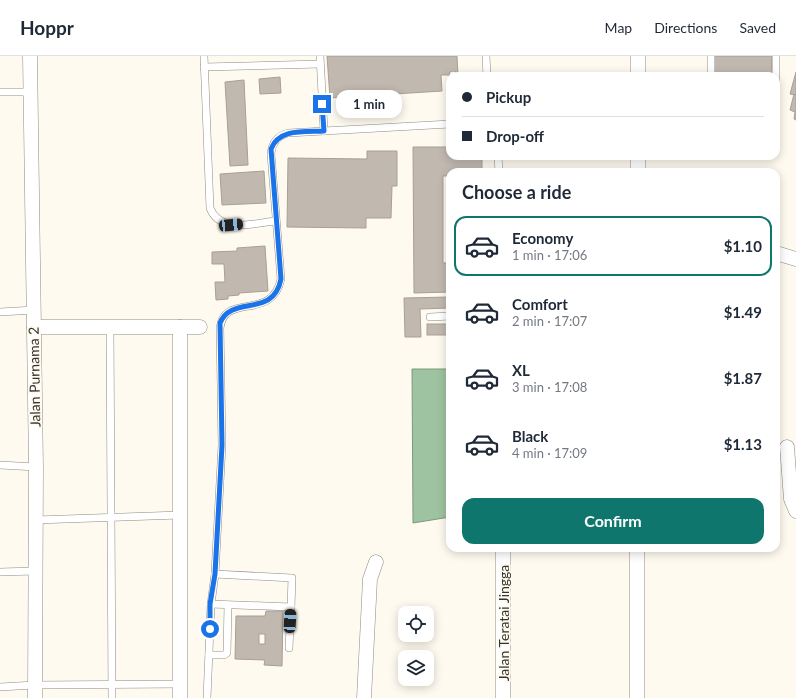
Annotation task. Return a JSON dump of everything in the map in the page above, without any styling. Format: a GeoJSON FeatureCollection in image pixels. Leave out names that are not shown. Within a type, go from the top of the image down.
{"type":"FeatureCollection","features":[{"type":"Feature","properties":{"kind":"street","name":"Jalan Purnama 2"},"geometry":{"type":"LineString","coordinates":[[30,56],[36,467],[35,691]]}},
{"type":"Feature","properties":{"kind":"street"},"geometry":{"type":"LineString","coordinates":[[638,56],[638,72]]}},
{"type":"Feature","properties":{"kind":"street"},"geometry":{"type":"LineString","coordinates":[[780,254],[796,259]]}},
{"type":"Feature","properties":{"kind":"street"},"geometry":{"type":"LineString","coordinates":[[34,327],[200,327]]}},
{"type":"Feature","properties":{"kind":"street"},"geometry":{"type":"LineString","coordinates":[[180,327],[180,691]]}},
{"type":"Feature","properties":{"kind":"street"},"geometry":{"type":"LineString","coordinates":[[787,447],[791,499],[796,510]]}},
{"type":"Feature","properties":{"kind":"street","name":"Jalan Teratai Jingga"},"geometry":{"type":"LineString","coordinates":[[503,552],[503,698]]}},
{"type":"Feature","properties":{"kind":"street"},"geometry":{"type":"LineString","coordinates":[[637,552],[637,698]]}},
{"type":"Feature","properties":{"kind":"street"},"geometry":{"type":"LineString","coordinates":[[364,698],[370,579],[376,562]]}},
{"type":"Feature","properties":{"kind":"lane"},"geometry":{"type":"LineString","coordinates":[[204,56],[210,208],[213,214],[221,222],[231,225],[276,221]]}},
{"type":"Feature","properties":{"kind":"lane"},"geometry":{"type":"LineString","coordinates":[[320,56],[324,131]]}},
{"type":"Feature","properties":{"kind":"lane"},"geometry":{"type":"LineString","coordinates":[[486,56],[486,72]]}},
{"type":"Feature","properties":{"kind":"lane"},"geometry":{"type":"LineString","coordinates":[[711,56],[711,72]]}},
{"type":"Feature","properties":{"kind":"lane"},"geometry":{"type":"LineString","coordinates":[[776,56],[776,72]]}},
{"type":"Feature","properties":{"kind":"lane"},"geometry":{"type":"LineString","coordinates":[[204,67],[320,64]]}},
{"type":"Feature","properties":{"kind":"lane"},"geometry":{"type":"LineString","coordinates":[[0,92],[31,92]]}},
{"type":"Feature","properties":{"kind":"lane"},"geometry":{"type":"LineString","coordinates":[[207,698],[210,604],[215,574],[222,445],[220,323],[225,314],[230,310],[264,303],[276,293],[281,279],[271,154],[273,143],[284,134],[446,124]]}},
{"type":"Feature","properties":{"kind":"lane"},"geometry":{"type":"LineString","coordinates":[[0,312],[34,310]]}},
{"type":"Feature","properties":{"kind":"lane"},"geometry":{"type":"LineString","coordinates":[[430,316],[446,316]]}},
{"type":"Feature","properties":{"kind":"lane"},"geometry":{"type":"LineString","coordinates":[[110,327],[112,698]]}},
{"type":"Feature","properties":{"kind":"lane"},"geometry":{"type":"LineString","coordinates":[[0,466],[36,467]]}},
{"type":"Feature","properties":{"kind":"lane"},"geometry":{"type":"LineString","coordinates":[[36,520],[180,516]]}},
{"type":"Feature","properties":{"kind":"lane"},"geometry":{"type":"LineString","coordinates":[[0,572],[35,571]]}},
{"type":"Feature","properties":{"kind":"lane"},"geometry":{"type":"LineString","coordinates":[[215,574],[292,578],[289,648]]}},
{"type":"Feature","properties":{"kind":"lane"},"geometry":{"type":"LineString","coordinates":[[210,604],[291,607]]}},
{"type":"Feature","properties":{"kind":"lane"},"geometry":{"type":"LineString","coordinates":[[209,654],[224,655],[227,653],[228,605]]}},
{"type":"Feature","properties":{"kind":"lane"},"geometry":{"type":"LineString","coordinates":[[0,687],[35,691],[112,684],[180,691]]}},
{"type":"Feature","properties":{"kind":"shaded area"},"geometry":{"type":"Polygon","coordinates":[[[412,369],[446,369],[446,518],[413,523],[412,369]]]}},
{"type":"Feature","properties":{"kind":"building"},"geometry":{"type":"Polygon","coordinates":[[[327,56],[457,56],[458,72],[446,72],[446,75],[441,75],[442,91],[330,98],[327,56]]]}},
{"type":"Feature","properties":{"kind":"building"},"geometry":{"type":"Polygon","coordinates":[[[714,56],[772,56],[771,72],[714,72],[714,56]]]}},
{"type":"Feature","properties":{"kind":"building"},"geometry":{"type":"Polygon","coordinates":[[[796,72],[796,95],[790,94],[796,72]]]}},
{"type":"Feature","properties":{"kind":"building"},"geometry":{"type":"Polygon","coordinates":[[[280,77],[281,93],[260,94],[259,79],[280,77]]]}},
{"type":"Feature","properties":{"kind":"building"},"geometry":{"type":"Polygon","coordinates":[[[244,80],[248,165],[230,166],[225,82],[244,80]]]}},
{"type":"Feature","properties":{"kind":"building"},"geometry":{"type":"Polygon","coordinates":[[[794,94],[796,95],[796,120],[794,119],[795,112],[790,110],[794,94]]]}},
{"type":"Feature","properties":{"kind":"building"},"geometry":{"type":"Polygon","coordinates":[[[413,147],[446,147],[446,160],[482,160],[482,168],[446,168],[446,176],[443,176],[443,263],[446,263],[446,292],[414,293],[413,147]]]}},
{"type":"Feature","properties":{"kind":"building"},"geometry":{"type":"Polygon","coordinates":[[[367,151],[397,151],[397,186],[392,186],[391,218],[366,218],[366,228],[287,227],[288,158],[367,159],[367,151]]]}},
{"type":"Feature","properties":{"kind":"building"},"geometry":{"type":"Polygon","coordinates":[[[264,171],[266,203],[222,205],[220,174],[264,171]]]}},
{"type":"Feature","properties":{"kind":"building"},"geometry":{"type":"Polygon","coordinates":[[[265,246],[268,291],[239,293],[239,295],[228,296],[228,299],[216,300],[215,282],[225,282],[224,264],[212,264],[212,252],[237,251],[237,248],[265,246]]]}},
{"type":"Feature","properties":{"kind":"building"},"geometry":{"type":"Polygon","coordinates":[[[446,297],[446,308],[420,309],[421,337],[405,337],[404,298],[446,297]]]}},
{"type":"Feature","properties":{"kind":"building"},"geometry":{"type":"Polygon","coordinates":[[[427,324],[446,324],[446,335],[427,335],[427,324]]]}},
{"type":"Feature","properties":{"kind":"building"},"geometry":{"type":"Polygon","coordinates":[[[266,611],[283,611],[282,666],[264,665],[265,660],[235,659],[236,616],[265,616],[266,611]],[[259,634],[259,644],[265,644],[265,634],[259,634]]]}},
{"type":"Feature","properties":{"kind":"route"},"geometry":{"type":"LineString","coordinates":[[210,629],[210,604],[215,574],[222,445],[220,323],[225,314],[230,310],[264,303],[269,300],[273,297],[280,286],[281,279],[271,149],[276,139],[284,134],[324,131],[322,104]]}}]}
